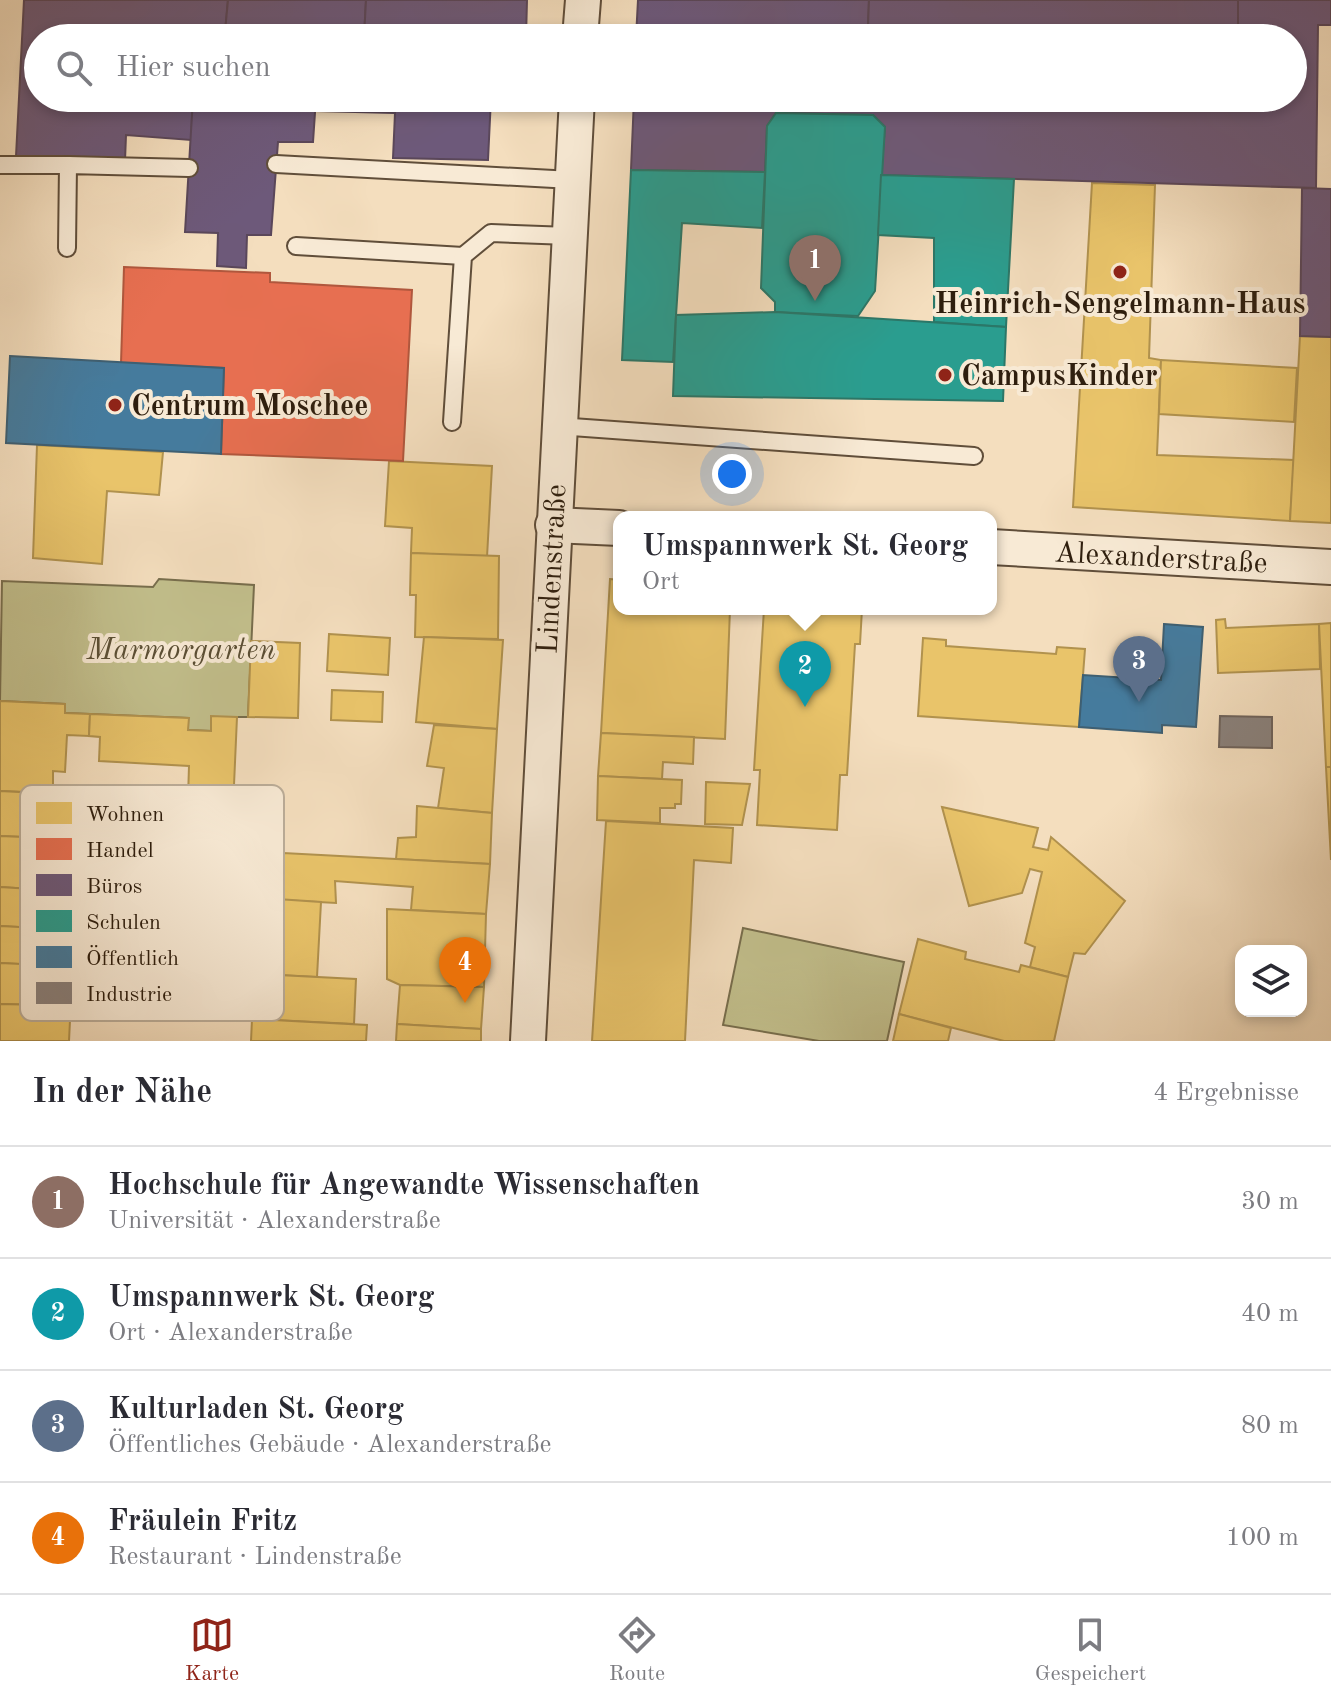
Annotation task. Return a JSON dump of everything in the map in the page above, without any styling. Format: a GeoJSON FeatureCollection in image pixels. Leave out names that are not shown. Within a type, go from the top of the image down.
{"type":"FeatureCollection","features":[{"type":"Feature","properties":{"kind":"street"},"geometry":{"type":"LineString","coordinates":[[581,24],[583,0]]}},
{"type":"Feature","properties":{"kind":"street","name":"Lindenstraße"},"geometry":{"type":"LineString","coordinates":[[528,1041],[576,112]]}},
{"type":"Feature","properties":{"kind":"street"},"geometry":{"type":"LineString","coordinates":[[553,525],[613,528]]}},
{"type":"Feature","properties":{"kind":"street","name":"Alexanderstraße"},"geometry":{"type":"LineString","coordinates":[[997,547],[1331,567]]}},
{"type":"Feature","properties":{"kind":"lane"},"geometry":{"type":"LineString","coordinates":[[276,164],[572,180]]}},
{"type":"Feature","properties":{"kind":"lane"},"geometry":{"type":"LineString","coordinates":[[0,165],[189,168]]}},
{"type":"Feature","properties":{"kind":"lane"},"geometry":{"type":"LineString","coordinates":[[67,248],[68,165]]}},
{"type":"Feature","properties":{"kind":"lane"},"geometry":{"type":"LineString","coordinates":[[296,246],[463,256],[491,233],[569,236]]}},
{"type":"Feature","properties":{"kind":"lane"},"geometry":{"type":"LineString","coordinates":[[452,422],[463,256]]}},
{"type":"Feature","properties":{"kind":"lane"},"geometry":{"type":"LineString","coordinates":[[558,426],[974,456]]}},
{"type":"Feature","properties":{"kind":"green space","name":"Marmorgarten"},"geometry":{"type":"Polygon","coordinates":[[[159,579],[254,585],[248,717],[211,717],[211,731],[188,730],[188,718],[65,713],[65,704],[0,701],[2,581],[153,587],[159,579]]]}},
{"type":"Feature","properties":{"kind":"green space"},"geometry":{"type":"Polygon","coordinates":[[[743,928],[904,962],[887,1041],[819,1041],[723,1025],[743,928]]]}},
{"type":"Feature","properties":{"kind":"building: Wohnen","name":"Heinrich-Sengelmann-Haus"},"geometry":{"type":"Polygon","coordinates":[[[1092,183],[1155,185],[1149,358],[1161,360],[1157,455],[1294,460],[1290,521],[1073,507],[1092,183]]]}},
{"type":"Feature","properties":{"kind":"building: Wohnen","name":"Heinrich-Sengelmann-Haus"},"geometry":{"type":"Polygon","coordinates":[[[1300,336],[1331,337],[1331,523],[1290,521],[1300,336]]]}},
{"type":"Feature","properties":{"kind":"building: Wohnen","name":"Heinrich-Sengelmann-Haus"},"geometry":{"type":"Polygon","coordinates":[[[1161,360],[1297,368],[1294,422],[1159,414],[1161,360]]]}},
{"type":"Feature","properties":{"kind":"building: Wohnen"},"geometry":{"type":"Polygon","coordinates":[[[37,445],[163,452],[159,495],[107,491],[102,564],[33,558],[37,445]]]}},
{"type":"Feature","properties":{"kind":"building: Wohnen"},"geometry":{"type":"Polygon","coordinates":[[[389,461],[492,466],[487,557],[411,553],[412,528],[385,526],[389,461]]]}},
{"type":"Feature","properties":{"kind":"building: Wohnen"},"geometry":{"type":"Polygon","coordinates":[[[411,553],[499,556],[498,639],[415,637],[416,595],[410,595],[411,553]]]}},
{"type":"Feature","properties":{"kind":"building: Wohnen"},"geometry":{"type":"Polygon","coordinates":[[[610,579],[613,579],[613,615],[730,615],[725,739],[601,733],[610,579]]]}},
{"type":"Feature","properties":{"kind":"building: Wohnen"},"geometry":{"type":"Polygon","coordinates":[[[764,615],[862,615],[860,644],[855,644],[847,775],[840,775],[837,830],[757,825],[760,770],[754,770],[764,615]]]}},
{"type":"Feature","properties":{"kind":"building: Wohnen"},"geometry":{"type":"Polygon","coordinates":[[[1225,619],[1226,628],[1319,624],[1320,669],[1218,673],[1216,620],[1225,619]]]}},
{"type":"Feature","properties":{"kind":"building: Wohnen"},"geometry":{"type":"Polygon","coordinates":[[[1331,623],[1331,767],[1326,767],[1319,624],[1331,623]]]}},
{"type":"Feature","properties":{"kind":"building: Wohnen"},"geometry":{"type":"Polygon","coordinates":[[[329,634],[390,638],[388,675],[327,671],[329,634]]]}},
{"type":"Feature","properties":{"kind":"building: Wohnen"},"geometry":{"type":"Polygon","coordinates":[[[424,637],[503,640],[497,729],[416,722],[424,637]]]}},
{"type":"Feature","properties":{"kind":"building: Wohnen"},"geometry":{"type":"Polygon","coordinates":[[[923,638],[946,640],[946,646],[1056,654],[1057,647],[1085,649],[1079,727],[918,716],[923,638]]]}},
{"type":"Feature","properties":{"kind":"building: Wohnen"},"geometry":{"type":"Polygon","coordinates":[[[251,641],[300,643],[298,718],[248,717],[251,641]]]}},
{"type":"Feature","properties":{"kind":"building: Wohnen"},"geometry":{"type":"Polygon","coordinates":[[[332,690],[383,692],[382,722],[331,720],[332,690]]]}},
{"type":"Feature","properties":{"kind":"building: Wohnen"},"geometry":{"type":"Polygon","coordinates":[[[0,701],[65,704],[65,713],[90,714],[89,736],[67,735],[65,772],[53,771],[53,785],[20,785],[20,792],[0,791],[0,701]]]}},
{"type":"Feature","properties":{"kind":"building: Wohnen"},"geometry":{"type":"Polygon","coordinates":[[[90,714],[189,718],[188,730],[211,731],[211,716],[237,717],[234,785],[188,785],[189,766],[99,761],[100,737],[89,736],[90,714]]]}},
{"type":"Feature","properties":{"kind":"building: Wohnen"},"geometry":{"type":"Polygon","coordinates":[[[434,725],[497,729],[492,813],[438,808],[444,768],[427,766],[434,725]]]}},
{"type":"Feature","properties":{"kind":"building: Wohnen"},"geometry":{"type":"Polygon","coordinates":[[[601,733],[694,737],[693,764],[663,762],[662,779],[598,776],[601,733]]]}},
{"type":"Feature","properties":{"kind":"building: Wohnen"},"geometry":{"type":"Polygon","coordinates":[[[1326,767],[1331,767],[1331,860],[1326,767]]]}},
{"type":"Feature","properties":{"kind":"building: Wohnen"},"geometry":{"type":"Polygon","coordinates":[[[598,776],[682,780],[681,804],[675,804],[675,808],[660,808],[660,823],[597,820],[598,776]]]}},
{"type":"Feature","properties":{"kind":"building: Wohnen"},"geometry":{"type":"Polygon","coordinates":[[[706,782],[750,784],[742,825],[705,824],[706,782]]]}},
{"type":"Feature","properties":{"kind":"building: Wohnen"},"geometry":{"type":"Polygon","coordinates":[[[0,791],[20,792],[20,837],[0,836],[0,791]]]}},
{"type":"Feature","properties":{"kind":"building: Wohnen"},"geometry":{"type":"Polygon","coordinates":[[[417,806],[492,813],[490,864],[396,859],[398,838],[416,837],[417,806]]]}},
{"type":"Feature","properties":{"kind":"building: Wohnen"},"geometry":{"type":"Polygon","coordinates":[[[942,807],[1038,828],[1033,847],[1048,850],[1051,837],[1125,901],[1085,954],[1074,953],[1068,977],[1030,967],[1035,947],[1025,943],[1042,872],[1030,869],[1022,893],[969,906],[942,807]]]}},
{"type":"Feature","properties":{"kind":"building: Wohnen"},"geometry":{"type":"Polygon","coordinates":[[[606,821],[733,828],[731,863],[694,860],[685,1041],[592,1041],[606,821]]]}},
{"type":"Feature","properties":{"kind":"building: Wohnen"},"geometry":{"type":"Polygon","coordinates":[[[0,836],[20,837],[20,888],[0,887],[0,836]]]}},
{"type":"Feature","properties":{"kind":"building: Wohnen"},"geometry":{"type":"Polygon","coordinates":[[[284,853],[490,864],[486,914],[411,910],[413,887],[335,881],[336,903],[284,900],[284,853]]]}},
{"type":"Feature","properties":{"kind":"building: Wohnen"},"geometry":{"type":"Polygon","coordinates":[[[0,887],[20,888],[20,927],[0,926],[0,887]]]}},
{"type":"Feature","properties":{"kind":"building: Wohnen"},"geometry":{"type":"Polygon","coordinates":[[[284,899],[321,902],[317,977],[284,975],[284,899]]]}},
{"type":"Feature","properties":{"kind":"building: Wohnen"},"geometry":{"type":"Polygon","coordinates":[[[387,909],[486,914],[484,987],[400,985],[387,979],[387,909]]]}},
{"type":"Feature","properties":{"kind":"building: Wohnen"},"geometry":{"type":"Polygon","coordinates":[[[0,926],[20,927],[20,964],[0,963],[0,926]]]}},
{"type":"Feature","properties":{"kind":"building: Wohnen"},"geometry":{"type":"Polygon","coordinates":[[[918,939],[966,952],[965,959],[1019,972],[1021,965],[1068,977],[1054,1041],[1004,1041],[899,1014],[918,939]]]}},
{"type":"Feature","properties":{"kind":"building: Wohnen"},"geometry":{"type":"Polygon","coordinates":[[[0,963],[20,964],[20,1004],[0,1004],[0,963]]]}},
{"type":"Feature","properties":{"kind":"building: Wohnen"},"geometry":{"type":"Polygon","coordinates":[[[284,975],[356,979],[354,1024],[284,1020],[284,975]]]}},
{"type":"Feature","properties":{"kind":"building: Wohnen"},"geometry":{"type":"Polygon","coordinates":[[[400,985],[484,987],[481,1029],[397,1024],[400,985]]]}},
{"type":"Feature","properties":{"kind":"building: Wohnen"},"geometry":{"type":"Polygon","coordinates":[[[0,1004],[20,1004],[20,1021],[70,1021],[69,1041],[0,1041],[0,1004]]]}},
{"type":"Feature","properties":{"kind":"building: Wohnen"},"geometry":{"type":"Polygon","coordinates":[[[899,1014],[951,1028],[948,1041],[893,1041],[899,1014]]]}},
{"type":"Feature","properties":{"kind":"building: Wohnen"},"geometry":{"type":"Polygon","coordinates":[[[252,1021],[367,1025],[366,1041],[251,1041],[252,1021]]]}},
{"type":"Feature","properties":{"kind":"building: Wohnen"},"geometry":{"type":"Polygon","coordinates":[[[397,1024],[481,1029],[481,1041],[396,1041],[397,1024]]]}},
{"type":"Feature","properties":{"kind":"building: Handel"},"geometry":{"type":"Polygon","coordinates":[[[124,267],[270,273],[270,282],[412,290],[403,461],[221,454],[224,368],[121,363],[124,267]]]}},
{"type":"Feature","properties":{"kind":"building: Büros"},"geometry":{"type":"Polygon","coordinates":[[[24,0],[228,0],[226,24],[24,24],[24,112],[192,112],[191,140],[126,135],[125,161],[16,156],[24,0]]]}},
{"type":"Feature","properties":{"kind":"building: Büros"},"geometry":{"type":"Polygon","coordinates":[[[228,0],[366,0],[365,24],[226,24],[228,0]]]}},
{"type":"Feature","properties":{"kind":"building: Büros"},"geometry":{"type":"Polygon","coordinates":[[[366,0],[527,0],[526,24],[365,24],[366,0]]]}},
{"type":"Feature","properties":{"kind":"building: Büros"},"geometry":{"type":"Polygon","coordinates":[[[638,0],[869,0],[868,24],[637,24],[638,0]]]}},
{"type":"Feature","properties":{"kind":"building: Büros"},"geometry":{"type":"Polygon","coordinates":[[[869,0],[1238,0],[1238,24],[868,24],[869,0]]]}},
{"type":"Feature","properties":{"kind":"building: Büros"},"geometry":{"type":"Polygon","coordinates":[[[1238,0],[1331,0],[1331,25],[1318,25],[1316,188],[881,175],[885,127],[873,115],[776,113],[767,126],[765,172],[631,170],[633,112],[1307,112],[1307,24],[1238,24],[1238,0]]]}},
{"type":"Feature","properties":{"kind":"building: Büros"},"geometry":{"type":"Polygon","coordinates":[[[192,112],[315,112],[313,142],[278,142],[271,235],[247,235],[246,268],[217,266],[218,233],[185,232],[192,112]]]}},
{"type":"Feature","properties":{"kind":"building: Büros"},"geometry":{"type":"Polygon","coordinates":[[[356,112],[490,112],[488,160],[393,158],[395,113],[356,112]]]}},
{"type":"Feature","properties":{"kind":"building: Büros"},"geometry":{"type":"Polygon","coordinates":[[[1302,188],[1331,189],[1331,337],[1300,336],[1302,188]]]}},
{"type":"Feature","properties":{"kind":"building: Schulen"},"geometry":{"type":"Polygon","coordinates":[[[776,113],[873,115],[885,127],[875,291],[858,316],[775,312],[775,302],[761,288],[767,126],[776,113]]]}},
{"type":"Feature","properties":{"kind":"building: Schulen"},"geometry":{"type":"Polygon","coordinates":[[[631,170],[765,172],[762,228],[682,223],[673,362],[622,360],[631,170]]]}},
{"type":"Feature","properties":{"kind":"building: Schulen"},"geometry":{"type":"Polygon","coordinates":[[[881,175],[1014,179],[1006,327],[934,322],[934,238],[878,235],[881,175]]]}},
{"type":"Feature","properties":{"kind":"building: Schulen"},"geometry":{"type":"Polygon","coordinates":[[[775,312],[1006,327],[1003,401],[673,396],[676,315],[775,312]]]}},
{"type":"Feature","properties":{"kind":"building: Öffentlich","name":"Centrum Moschee"},"geometry":{"type":"Polygon","coordinates":[[[10,356],[224,368],[221,454],[6,443],[10,356]]]}},
{"type":"Feature","properties":{"kind":"building: Öffentlich"},"geometry":{"type":"Polygon","coordinates":[[[1164,624],[1203,627],[1196,727],[1162,725],[1162,733],[1079,727],[1083,675],[1161,680],[1164,624]]]}},
{"type":"Feature","properties":{"kind":"building: Industrie"},"geometry":{"type":"Polygon","coordinates":[[[1220,716],[1272,717],[1272,748],[1219,747],[1220,716]]]}},
{"type":"Feature","properties":{"kind":"place","name":"Heinrich-Sengelmann-Haus"},"geometry":{"type":"Point","coordinates":[1120,272]}},
{"type":"Feature","properties":{"kind":"place","name":"Hochschule für Angewandte Wissenschaften"},"geometry":{"type":"Point","coordinates":[815,301]}},
{"type":"Feature","properties":{"kind":"place","name":"CampusKinder"},"geometry":{"type":"Point","coordinates":[945,375]}},
{"type":"Feature","properties":{"kind":"place","name":"Centrum Moschee"},"geometry":{"type":"Point","coordinates":[115,405]}},
{"type":"Feature","properties":{"kind":"place","name":"Kulturladen St. Georg"},"geometry":{"type":"Point","coordinates":[1139,702]}},
{"type":"Feature","properties":{"kind":"place","name":"Umspannwerk St. Georg"},"geometry":{"type":"Point","coordinates":[805,707]}},
{"type":"Feature","properties":{"kind":"place","name":"Fräulein Fritz"},"geometry":{"type":"Point","coordinates":[465,1003]}}]}
